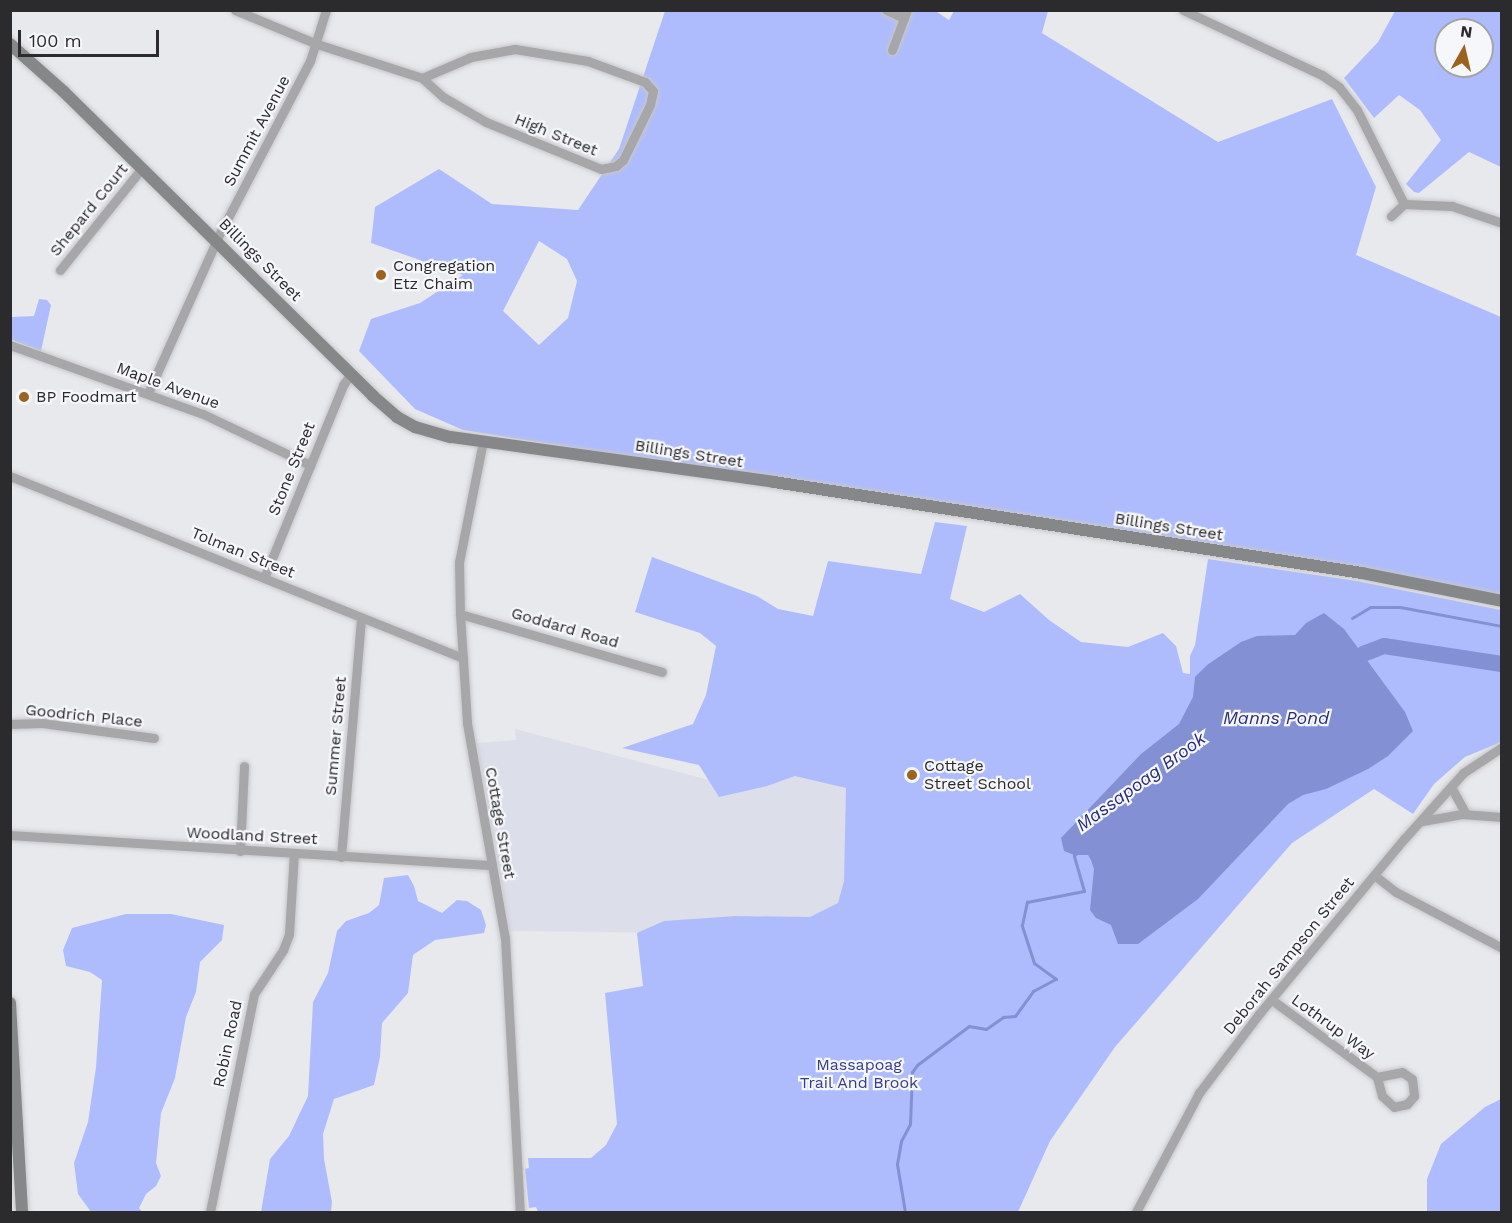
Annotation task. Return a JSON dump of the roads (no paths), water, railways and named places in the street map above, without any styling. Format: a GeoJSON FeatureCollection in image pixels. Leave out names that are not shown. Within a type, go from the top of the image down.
{"type":"FeatureCollection","features":[{"type":"Feature","properties":{"kind":"street","name":"High Street"},"geometry":{"type":"LineString","coordinates":[[235,10],[317,44],[422,78],[443,97],[486,122],[606,170],[623,160],[650,105],[653,91],[645,82],[588,61],[515,49],[471,57],[422,78]]}},
{"type":"Feature","properties":{"kind":"street","name":"Summit Avenue"},"geometry":{"type":"LineString","coordinates":[[148,393],[217,241],[317,44],[326,10]]}},
{"type":"Feature","properties":{"kind":"street"},"geometry":{"type":"LineString","coordinates":[[886,10],[906,14],[892,50]]}},
{"type":"Feature","properties":{"kind":"street"},"geometry":{"type":"LineString","coordinates":[[1183,10],[1322,75],[1339,87],[1357,110],[1404,204]]}},
{"type":"Feature","properties":{"kind":"street","name":"Billings Street"},"geometry":{"type":"LineString","coordinates":[[13,46],[142,168],[387,409],[415,428],[444,436],[774,483],[1362,573],[1502,601]]}},
{"type":"Feature","properties":{"kind":"street","name":"Shepard Court"},"geometry":{"type":"LineString","coordinates":[[60,270],[142,168]]}},
{"type":"Feature","properties":{"kind":"street"},"geometry":{"type":"LineString","coordinates":[[1391,216],[1404,204],[1452,206],[1502,223]]}},
{"type":"Feature","properties":{"kind":"street","name":"Maple Avenue"},"geometry":{"type":"LineString","coordinates":[[10,345],[148,393],[225,423],[310,465]]}},
{"type":"Feature","properties":{"kind":"street","name":"Stone Street"},"geometry":{"type":"LineString","coordinates":[[264,578],[343,385],[351,374]]}},
{"type":"Feature","properties":{"kind":"street","name":"Cottage Street"},"geometry":{"type":"LineString","coordinates":[[483,441],[459,562],[460,614],[467,723],[502,920],[507,967],[520,1212]]}},
{"type":"Feature","properties":{"kind":"street","name":"Tolman Street"},"geometry":{"type":"LineString","coordinates":[[10,476],[463,658]]}},
{"type":"Feature","properties":{"kind":"street","name":"Goddard Road"},"geometry":{"type":"LineString","coordinates":[[460,614],[662,672]]}},
{"type":"Feature","properties":{"kind":"street","name":"Summer Street"},"geometry":{"type":"LineString","coordinates":[[341,857],[361,618]]}},
{"type":"Feature","properties":{"kind":"street","name":"Goodrich Place"},"geometry":{"type":"LineString","coordinates":[[10,724],[42,723],[154,738]]}},
{"type":"Feature","properties":{"kind":"street","name":"Deborah Sampson Street"},"geometry":{"type":"LineString","coordinates":[[1136,1212],[1199,1094],[1272,1000],[1374,875],[1463,773],[1502,747]]}},
{"type":"Feature","properties":{"kind":"street"},"geometry":{"type":"LineString","coordinates":[[240,850],[244,766]]}},
{"type":"Feature","properties":{"kind":"street"},"geometry":{"type":"LineString","coordinates":[[1451,787],[1466,814]]}},
{"type":"Feature","properties":{"kind":"street"},"geometry":{"type":"LineString","coordinates":[[1422,821],[1466,814],[1502,817]]}},
{"type":"Feature","properties":{"kind":"street","name":"Woodland Street"},"geometry":{"type":"LineString","coordinates":[[10,835],[492,865]]}},
{"type":"Feature","properties":{"kind":"street","name":"Robin Road"},"geometry":{"type":"LineString","coordinates":[[210,1212],[254,994],[283,950],[289,934],[294,854]]}},
{"type":"Feature","properties":{"kind":"street"},"geometry":{"type":"LineString","coordinates":[[1374,875],[1395,892],[1502,948]]}},
{"type":"Feature","properties":{"kind":"street","name":"Lothrup Way"},"geometry":{"type":"LineString","coordinates":[[1272,1000],[1377,1077],[1382,1096],[1394,1107],[1407,1104],[1414,1096],[1412,1079],[1402,1072],[1377,1077]]}},
{"type":"Feature","properties":{"kind":"street"},"geometry":{"type":"LineString","coordinates":[[10,1003],[22,1212]]}},
{"type":"Feature","properties":{"kind":"water","name":"Manns Pond"},"geometry":{"type":"Polygon","coordinates":[[[1324,613],[1344,629],[1405,712],[1413,731],[1388,756],[1368,769],[1326,789],[1303,795],[1288,804],[1198,899],[1138,944],[1118,944],[1111,925],[1096,918],[1090,910],[1094,869],[1091,860],[1088,855],[1074,855],[1064,851],[1061,838],[1141,754],[1179,724],[1193,697],[1195,677],[1207,665],[1241,642],[1257,636],[1295,635],[1306,623],[1324,613]]]}},
{"type":"Feature","properties":{"kind":"waterway"},"geometry":{"type":"LineString","coordinates":[[1352,618],[1370,607],[1400,607],[1502,626]]}},
{"type":"Feature","properties":{"kind":"waterway","name":"Massapoag Brook"},"geometry":{"type":"LineString","coordinates":[[1363,654],[1384,646],[1502,664]]}},
{"type":"Feature","properties":{"kind":"waterway","name":"Massapoag Brook"},"geometry":{"type":"LineString","coordinates":[[905,1212],[897,1164],[901,1141],[910,1124],[912,1072],[917,1065],[969,1026],[986,1029],[1003,1017],[1015,1016],[1033,991],[1056,979],[1034,963],[1022,925],[1027,902],[1084,891],[1074,855],[1077,853]]}},
{"type":"Feature","properties":{"kind":"place","name":"Congregation Etz Chaim"},"geometry":{"type":"Point","coordinates":[381,275]}},
{"type":"Feature","properties":{"kind":"place","name":"BP Foodmart"},"geometry":{"type":"Point","coordinates":[24,397]}},
{"type":"Feature","properties":{"kind":"place","name":"Cottage Street School"},"geometry":{"type":"Point","coordinates":[912,775]}},
{"type":"Feature","properties":{"kind":"park label","name":"Massapoag Trail And Brook"},"geometry":{"type":"Point","coordinates":[859,1074]}}]}
